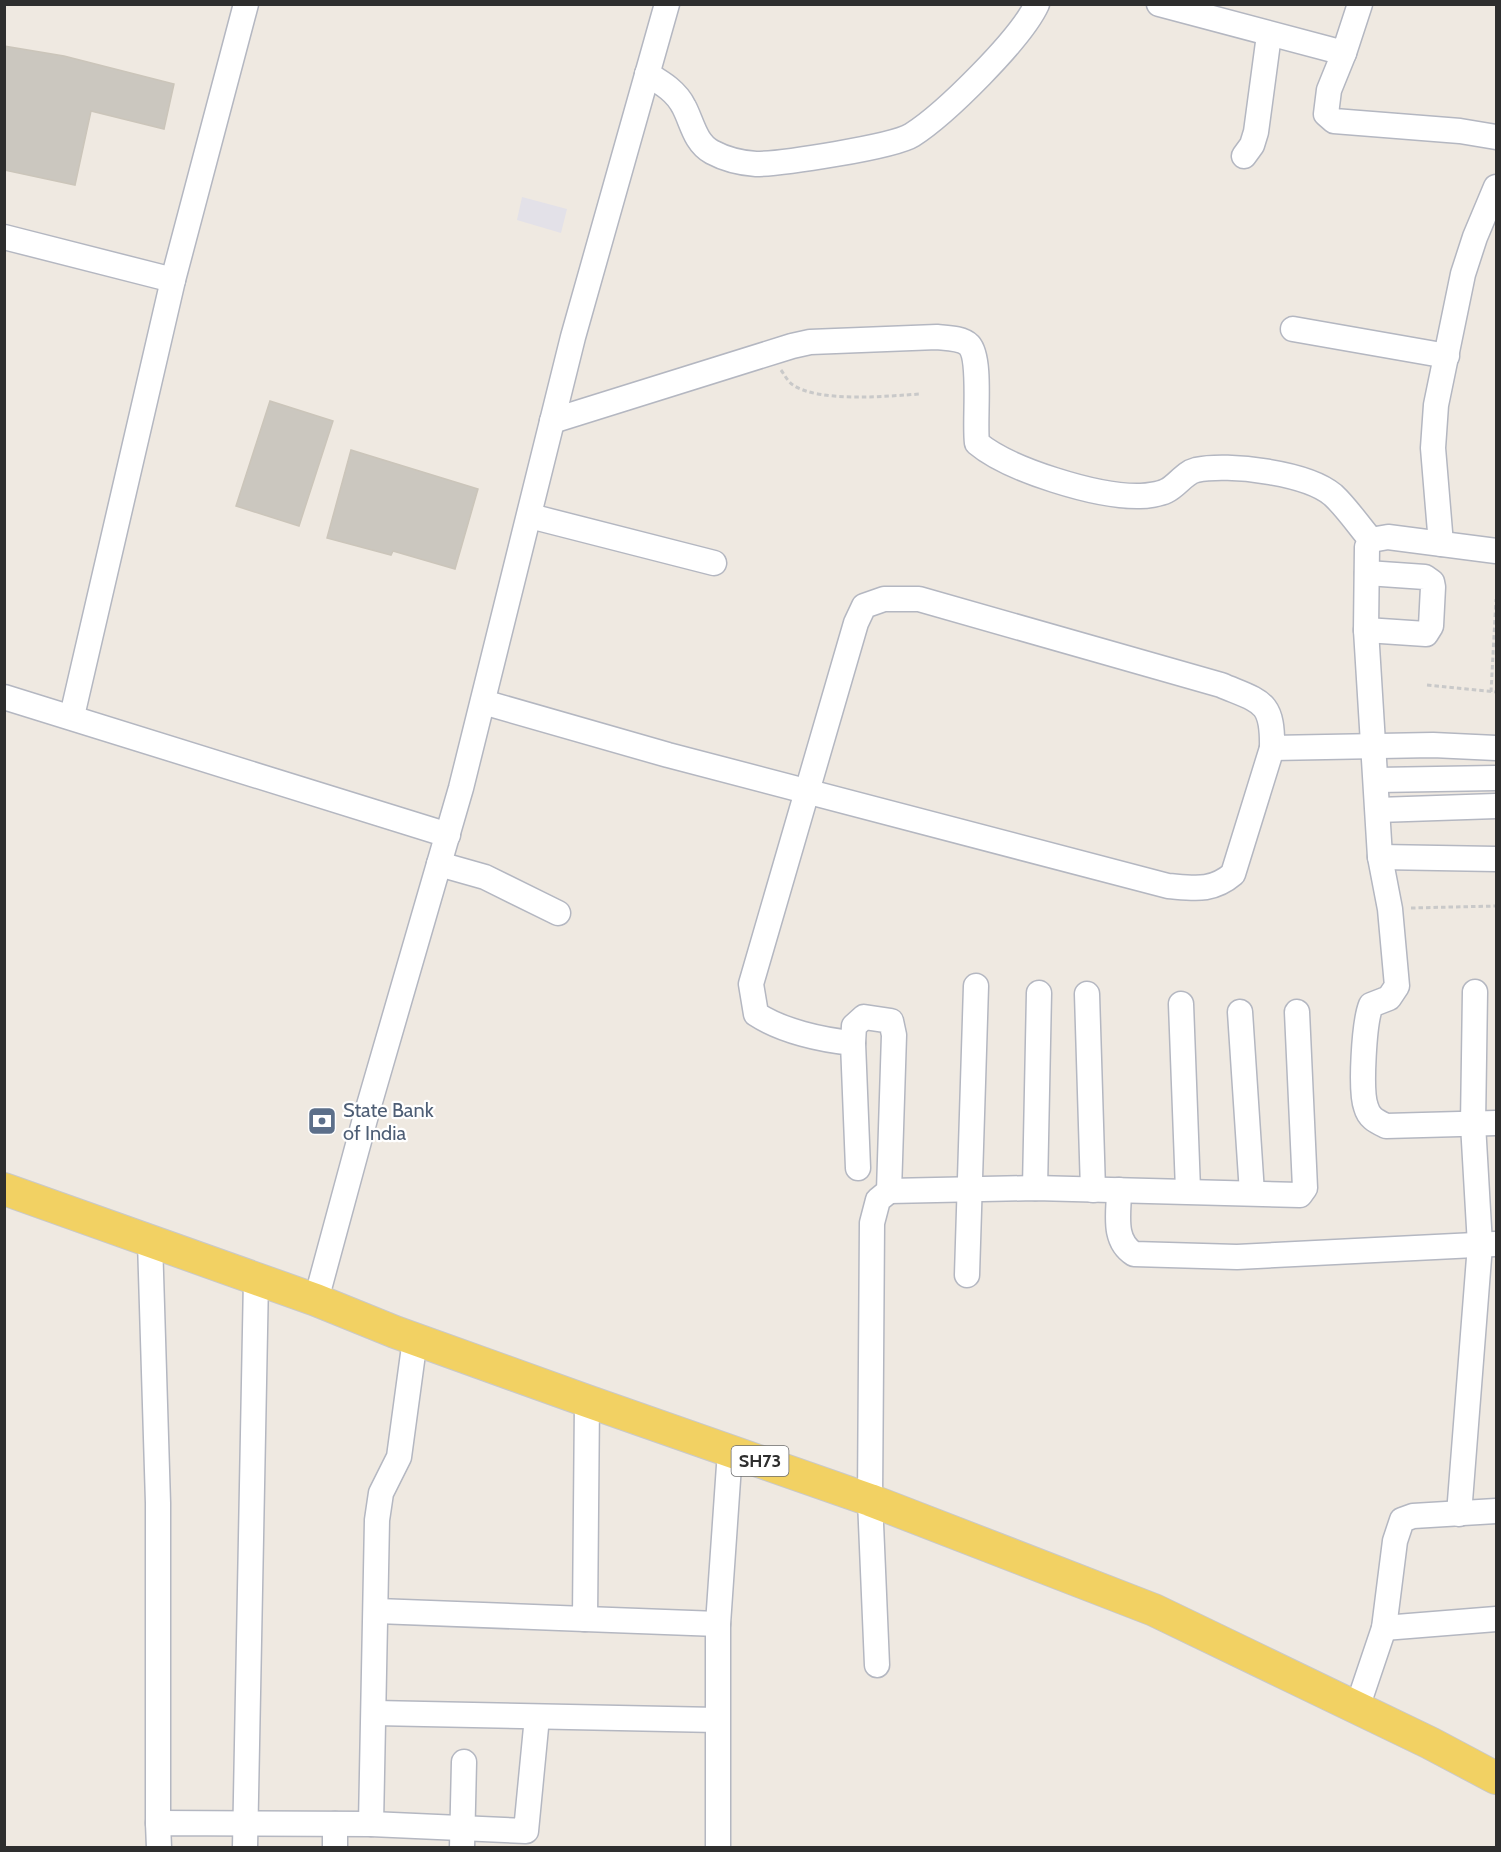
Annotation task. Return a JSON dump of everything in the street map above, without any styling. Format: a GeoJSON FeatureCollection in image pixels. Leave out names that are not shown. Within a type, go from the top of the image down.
{"type":"FeatureCollection","features":[{"type":"Feature","properties":{"kind":"main road","name":"SH73"},"geometry":{"type":"LineString","coordinates":[[4,1190],[316,1300],[415,1339],[587,1401],[870,1500],[1154,1610],[1497,1778]]}},
{"type":"Feature","properties":{"kind":"street"},"geometry":{"type":"LineString","coordinates":[[72,716],[173,280],[246,4]]}},
{"type":"Feature","properties":{"kind":"street"},"geometry":{"type":"LineString","coordinates":[[316,1300],[448,835],[530,516],[552,421],[667,4]]}},
{"type":"Feature","properties":{"kind":"street"},"geometry":{"type":"LineString","coordinates":[[647,74],[670,88],[700,142],[710,152],[731,160],[756,164],[873,147],[910,137],[933,119],[1011,44],[1037,4]]}},
{"type":"Feature","properties":{"kind":"street"},"geometry":{"type":"LineString","coordinates":[[1159,4],[1269,35],[1344,53]]}},
{"type":"Feature","properties":{"kind":"street"},"geometry":{"type":"LineString","coordinates":[[1360,4],[1326,100],[1326,114],[1334,121],[1450,130],[1497,137]]}},
{"type":"Feature","properties":{"kind":"street"},"geometry":{"type":"LineString","coordinates":[[1244,156],[1252,145],[1256,132],[1269,35]]}},
{"type":"Feature","properties":{"kind":"street"},"geometry":{"type":"LineString","coordinates":[[1441,544],[1433,448],[1436,405],[1463,274],[1475,237],[1497,187]]}},
{"type":"Feature","properties":{"kind":"street"},"geometry":{"type":"LineString","coordinates":[[4,237],[173,280]]}},
{"type":"Feature","properties":{"kind":"street"},"geometry":{"type":"LineString","coordinates":[[1293,329],[1447,356]]}},
{"type":"Feature","properties":{"kind":"street"},"geometry":{"type":"LineString","coordinates":[[552,421],[810,342],[938,337],[955,339],[968,344],[976,356],[977,443],[997,457],[1024,470],[1077,487],[1139,496],[1166,491],[1195,471],[1223,468],[1280,474],[1311,482],[1332,494],[1371,540]]}},
{"type":"Feature","properties":{"kind":"street"},"geometry":{"type":"LineString","coordinates":[[530,516],[714,563]]}},
{"type":"Feature","properties":{"kind":"street"},"geometry":{"type":"LineString","coordinates":[[1371,540],[1388,537],[1497,551]]}},
{"type":"Feature","properties":{"kind":"street"},"geometry":{"type":"LineString","coordinates":[[1371,540],[1367,547],[1366,630],[1380,857],[1390,909],[1396,986],[1389,998],[1371,1005],[1364,1028],[1365,1106],[1371,1118],[1386,1126],[1497,1123]]}},
{"type":"Feature","properties":{"kind":"street"},"geometry":{"type":"LineString","coordinates":[[1366,630],[1426,634],[1431,626],[1433,587],[1432,582],[1425,577],[1367,573]]}},
{"type":"Feature","properties":{"kind":"street"},"geometry":{"type":"LineString","coordinates":[[483,702],[668,755],[808,789],[1168,886],[1202,888],[1221,884],[1233,874],[1272,748],[1272,722],[1260,702],[1221,685],[919,599],[884,599],[864,606],[856,623],[808,789],[751,984],[751,999],[756,1014],[770,1023],[836,1041],[853,1043]]}},
{"type":"Feature","properties":{"kind":"street"},"geometry":{"type":"LineString","coordinates":[[4,697],[72,716],[448,835]]}},
{"type":"Feature","properties":{"kind":"street"},"geometry":{"type":"LineString","coordinates":[[1272,748],[1375,748],[1433,745],[1497,748]]}},
{"type":"Feature","properties":{"kind":"street"},"geometry":{"type":"LineString","coordinates":[[1377,780],[1497,778]]}},
{"type":"Feature","properties":{"kind":"street"},"geometry":{"type":"LineString","coordinates":[[1378,810],[1497,806]]}},
{"type":"Feature","properties":{"kind":"street"},"geometry":{"type":"LineString","coordinates":[[1380,857],[1497,859]]}},
{"type":"Feature","properties":{"kind":"street"},"geometry":{"type":"LineString","coordinates":[[439,864],[485,877],[558,913]]}},
{"type":"Feature","properties":{"kind":"street"},"geometry":{"type":"LineString","coordinates":[[967,1275],[976,986]]}},
{"type":"Feature","properties":{"kind":"street"},"geometry":{"type":"LineString","coordinates":[[1459,1514],[1488,1244],[1473,1124],[1475,992]]}},
{"type":"Feature","properties":{"kind":"street"},"geometry":{"type":"LineString","coordinates":[[1035,1188],[1039,993]]}},
{"type":"Feature","properties":{"kind":"street"},"geometry":{"type":"LineString","coordinates":[[1087,994],[1093,1190]]}},
{"type":"Feature","properties":{"kind":"street"},"geometry":{"type":"LineString","coordinates":[[1181,1004],[1188,1190]]}},
{"type":"Feature","properties":{"kind":"street"},"geometry":{"type":"LineString","coordinates":[[1240,1012],[1252,1193]]}},
{"type":"Feature","properties":{"kind":"street"},"geometry":{"type":"LineString","coordinates":[[877,1665],[870,1500],[872,1223],[878,1200],[889,1191],[969,1187],[1188,1190],[1300,1195],[1305,1188],[1297,1012]]}},
{"type":"Feature","properties":{"kind":"street"},"geometry":{"type":"LineString","coordinates":[[858,1168],[853,1043],[854,1026],[864,1017],[891,1021],[894,1035],[889,1191]]}},
{"type":"Feature","properties":{"kind":"street"},"geometry":{"type":"LineString","coordinates":[[1119,1190],[1119,1237],[1124,1247],[1134,1254],[1237,1257],[1488,1244]]}},
{"type":"Feature","properties":{"kind":"street"},"geometry":{"type":"LineString","coordinates":[[150,1241],[158,1503],[159,1848]]}},
{"type":"Feature","properties":{"kind":"street"},"geometry":{"type":"LineString","coordinates":[[245,1848],[256,1279]]}},
{"type":"Feature","properties":{"kind":"street"},"geometry":{"type":"LineString","coordinates":[[370,1824],[380,1502],[381,1493],[399,1457],[415,1339]]}},
{"type":"Feature","properties":{"kind":"street"},"geometry":{"type":"LineString","coordinates":[[585,1618],[587,1401]]}},
{"type":"Feature","properties":{"kind":"street"},"geometry":{"type":"LineString","coordinates":[[718,1848],[718,1624],[730,1451]]}},
{"type":"Feature","properties":{"kind":"street"},"geometry":{"type":"LineString","coordinates":[[1357,1708],[1384,1628],[1395,1542],[1402,1520],[1413,1516],[1497,1511]]}},
{"type":"Feature","properties":{"kind":"street"},"geometry":{"type":"LineString","coordinates":[[377,1611],[718,1624]]}},
{"type":"Feature","properties":{"kind":"street"},"geometry":{"type":"LineString","coordinates":[[1384,1628],[1497,1619]]}},
{"type":"Feature","properties":{"kind":"street"},"geometry":{"type":"LineString","coordinates":[[375,1713],[717,1720]]}},
{"type":"Feature","properties":{"kind":"street"},"geometry":{"type":"LineString","coordinates":[[158,1823],[245,1822],[335,1836],[370,1824],[462,1838],[526,1839],[537,1718]]}},
{"type":"Feature","properties":{"kind":"street"},"geometry":{"type":"LineString","coordinates":[[462,1838],[464,1762]]}},
{"type":"Feature","properties":{"kind":"path"},"geometry":{"type":"LineString","coordinates":[[768,353],[793,385],[829,396],[868,397],[920,394]]}},
{"type":"Feature","properties":{"kind":"path"},"geometry":{"type":"LineString","coordinates":[[1491,692],[1497,598]]}},
{"type":"Feature","properties":{"kind":"path"},"geometry":{"type":"LineString","coordinates":[[1427,685],[1497,693]]}},
{"type":"Feature","properties":{"kind":"path"},"geometry":{"type":"LineString","coordinates":[[1390,909],[1497,906]]}},
{"type":"Feature","properties":{"kind":"shaded area"},"geometry":{"type":"Polygon","coordinates":[[[522,197],[567,209],[561,233],[517,220],[522,197]]]}},
{"type":"Feature","properties":{"kind":"building"},"geometry":{"type":"Polygon","coordinates":[[[4,46],[64,56],[174,84],[164,129],[91,111],[75,185],[4,170],[4,46]]]}},
{"type":"Feature","properties":{"kind":"building"},"geometry":{"type":"Polygon","coordinates":[[[270,401],[333,421],[299,526],[236,506],[270,401]]]}},
{"type":"Feature","properties":{"kind":"building"},"geometry":{"type":"Polygon","coordinates":[[[351,450],[478,489],[455,569],[393,551],[391,555],[327,538],[351,450]]]}},
{"type":"Feature","properties":{"kind":"place","name":"State Bank of India"},"geometry":{"type":"Point","coordinates":[322,1121]}}]}
